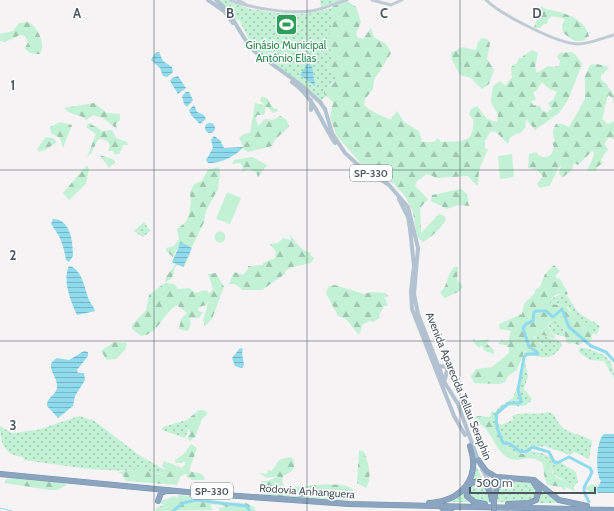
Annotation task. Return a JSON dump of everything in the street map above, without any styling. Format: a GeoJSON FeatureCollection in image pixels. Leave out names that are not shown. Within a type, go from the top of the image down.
{"type":"FeatureCollection","features":[{"type":"Feature","properties":{"kind":"highway"},"geometry":{"type":"LineString","coordinates":[[424,505],[446,501],[461,491],[473,471],[474,459],[470,446]]}},
{"type":"Feature","properties":{"kind":"highway"},"geometry":{"type":"LineString","coordinates":[[478,460],[486,471],[496,477],[534,480],[559,500],[588,506]]}},
{"type":"Feature","properties":{"kind":"highway","name":"Rodovia Anhanguera"},"geometry":{"type":"LineString","coordinates":[[0,472],[231,493],[350,502],[424,505]]}},
{"type":"Feature","properties":{"kind":"highway","name":"Rodovia Anhanguera"},"geometry":{"type":"LineString","coordinates":[[0,472],[148,488],[306,502],[614,510]]}},
{"type":"Feature","properties":{"kind":"highway"},"geometry":{"type":"LineString","coordinates":[[485,506],[474,502],[469,498],[466,494],[467,487],[472,482],[479,481],[491,492]]}},
{"type":"Feature","properties":{"kind":"highway"},"geometry":{"type":"LineString","coordinates":[[493,511],[497,486],[504,481],[531,482],[538,487],[539,494],[534,502],[508,504]]}},
{"type":"Feature","properties":{"kind":"highway"},"geometry":{"type":"LineString","coordinates":[[148,488],[156,492],[158,501],[162,493],[171,490]]}},
{"type":"Feature","properties":{"kind":"highway","name":"Avenida Aparecida Tellau Seraphin"},"geometry":{"type":"LineString","coordinates":[[491,492],[494,500]]}},
{"type":"Feature","properties":{"kind":"highway","name":"Rodovia Anhanguera"},"geometry":{"type":"LineString","coordinates":[[485,506],[508,504],[614,507]]}},
{"type":"Feature","properties":{"kind":"highway"},"geometry":{"type":"LineString","coordinates":[[424,505],[451,511]]}},
{"type":"Feature","properties":{"kind":"highway"},"geometry":{"type":"LineString","coordinates":[[469,511],[473,508],[485,506]]}},
{"type":"Feature","properties":{"kind":"highway"},"geometry":{"type":"LineString","coordinates":[[514,508],[540,511]]}},
{"type":"Feature","properties":{"kind":"highway"},"geometry":{"type":"LineString","coordinates":[[574,511],[596,510]]}},
{"type":"Feature","properties":{"kind":"main road","name":"Avenida Aparecida Tellau Seraphin"},"geometry":{"type":"LineString","coordinates":[[208,0],[227,14],[252,53],[299,87],[315,106],[314,112],[321,118],[332,139],[350,160],[387,187],[398,198],[409,220],[414,266],[411,291],[412,309],[453,413],[491,492]]}},
{"type":"Feature","properties":{"kind":"main road","name":"Avenida Aparecida Tellau Seraphin"},"geometry":{"type":"LineString","coordinates":[[216,0],[232,16],[248,45],[254,51],[301,85],[320,102],[325,109],[332,133],[346,153],[357,164],[389,185],[405,203],[410,214],[418,245],[415,289],[416,306],[445,383],[460,410],[478,460],[492,486],[494,500]]}},
{"type":"Feature","properties":{"kind":"main road"},"geometry":{"type":"LineString","coordinates":[[230,0],[249,6],[311,11],[347,0]]}},
{"type":"Feature","properties":{"kind":"main road"},"geometry":{"type":"LineString","coordinates":[[238,0],[249,6]]}},
{"type":"Feature","properties":{"kind":"main road"},"geometry":{"type":"LineString","coordinates":[[372,0],[391,5],[402,0]]}},
{"type":"Feature","properties":{"kind":"main road"},"geometry":{"type":"LineString","coordinates":[[486,0],[511,18],[571,43],[589,42],[614,35]]}},
{"type":"Feature","properties":{"kind":"main road"},"geometry":{"type":"LineString","coordinates":[[310,100],[314,112],[325,109]]}},
{"type":"Feature","properties":{"kind":"main road"},"geometry":{"type":"LineString","coordinates":[[315,106],[320,102]]}},
{"type":"Feature","properties":{"kind":"main road"},"geometry":{"type":"LineString","coordinates":[[411,246],[418,245]]}},
{"type":"Feature","properties":{"kind":"main road"},"geometry":{"type":"LineString","coordinates":[[438,366],[448,367],[445,374],[445,383]]}},
{"type":"Feature","properties":{"kind":"main road"},"geometry":{"type":"LineString","coordinates":[[453,413],[457,414],[460,410]]}},
{"type":"Feature","properties":{"kind":"green space"},"geometry":{"type":"Polygon","coordinates":[[[219,0],[227,0],[250,9],[279,13],[307,14],[332,8],[334,23],[326,45],[332,51],[333,61],[327,68],[330,73],[336,73],[337,79],[324,91],[326,96],[320,102],[254,49],[239,20],[236,20],[219,0]]]}},
{"type":"Feature","properties":{"kind":"green space"},"geometry":{"type":"Polygon","coordinates":[[[320,0],[342,0],[321,7],[320,0]]]}},
{"type":"Feature","properties":{"kind":"green space"},"geometry":{"type":"Polygon","coordinates":[[[347,1],[356,7],[361,22],[356,33],[357,37],[363,39],[371,28],[374,37],[386,44],[391,53],[374,80],[373,89],[365,99],[364,105],[381,116],[389,119],[391,119],[397,111],[404,122],[419,131],[422,142],[434,142],[438,138],[441,142],[457,142],[466,139],[472,132],[473,121],[469,115],[470,110],[477,106],[487,119],[497,122],[498,114],[491,101],[493,86],[500,81],[506,86],[512,78],[511,67],[517,63],[519,58],[522,58],[532,50],[538,53],[535,68],[537,73],[548,66],[559,66],[560,61],[557,57],[560,53],[571,52],[575,54],[582,64],[568,100],[559,113],[535,130],[527,120],[525,122],[526,127],[519,134],[517,133],[510,138],[508,144],[496,132],[491,131],[485,141],[485,148],[488,150],[479,171],[477,186],[468,176],[437,178],[427,174],[417,181],[415,186],[428,199],[420,208],[421,233],[439,214],[446,217],[440,228],[423,242],[417,237],[413,212],[405,196],[394,184],[364,167],[337,136],[330,118],[333,102],[324,94],[324,91],[335,82],[336,73],[330,73],[327,68],[333,61],[332,52],[325,42],[332,29],[332,8],[334,5],[347,1]],[[542,82],[536,91],[533,92],[536,100],[531,101],[533,105],[540,106],[542,111],[548,112],[549,110],[552,110],[548,103],[553,100],[557,92],[548,88],[542,82]]]}},
{"type":"Feature","properties":{"kind":"green space"},"geometry":{"type":"Polygon","coordinates":[[[541,6],[577,19],[582,23],[589,36],[583,41],[575,41],[563,33],[562,25],[565,19],[552,16],[548,19],[547,24],[544,24],[540,28],[534,28],[541,6]]]}},
{"type":"Feature","properties":{"kind":"green space","name":"Ginásio Municipal Antônio Elias"},"geometry":{"type":"Polygon","coordinates":[[[284,19],[288,19],[292,25],[288,31],[284,31],[280,27],[280,23],[284,19]]]}},
{"type":"Feature","properties":{"kind":"green space"},"geometry":{"type":"Polygon","coordinates":[[[28,22],[32,24],[40,36],[42,50],[40,54],[32,53],[25,48],[28,42],[25,36],[20,35],[5,42],[0,41],[0,34],[13,31],[19,23],[28,22]]]}},
{"type":"Feature","properties":{"kind":"green space"},"geometry":{"type":"Polygon","coordinates":[[[482,38],[487,39],[490,43],[487,59],[494,70],[489,84],[482,89],[471,78],[460,75],[452,60],[451,53],[462,47],[476,50],[478,42],[482,38]]]}},
{"type":"Feature","properties":{"kind":"green space"},"geometry":{"type":"Polygon","coordinates":[[[597,64],[609,67],[601,76],[601,80],[607,84],[614,95],[614,106],[613,98],[608,95],[602,119],[608,124],[614,121],[614,139],[609,137],[604,144],[608,149],[601,160],[603,163],[597,167],[596,171],[587,171],[594,155],[594,152],[592,151],[578,165],[574,163],[572,170],[563,177],[559,174],[561,165],[558,168],[550,186],[540,188],[537,184],[543,176],[537,170],[528,168],[529,154],[536,152],[539,156],[548,157],[552,153],[554,147],[552,143],[555,141],[553,132],[556,124],[562,124],[569,127],[585,99],[585,76],[590,65],[597,64]]]}},
{"type":"Feature","properties":{"kind":"green space"},"geometry":{"type":"Polygon","coordinates":[[[262,96],[268,99],[271,106],[275,109],[277,108],[278,111],[273,113],[267,107],[265,108],[265,113],[263,115],[257,115],[256,118],[258,126],[265,119],[273,120],[280,116],[286,119],[289,126],[275,140],[272,146],[248,152],[241,147],[243,146],[239,138],[244,134],[250,133],[255,103],[265,105],[260,100],[262,96]]]}},
{"type":"Feature","properties":{"kind":"green space"},"geometry":{"type":"Polygon","coordinates":[[[94,103],[107,113],[120,114],[120,120],[116,124],[117,129],[103,118],[93,115],[86,120],[81,116],[66,111],[64,108],[94,103]]]}},
{"type":"Feature","properties":{"kind":"green space"},"geometry":{"type":"Polygon","coordinates":[[[60,122],[72,125],[63,148],[60,138],[51,133],[50,127],[60,122]]]}},
{"type":"Feature","properties":{"kind":"green space"},"geometry":{"type":"Polygon","coordinates":[[[89,123],[103,131],[112,130],[116,138],[127,142],[128,145],[123,145],[120,153],[115,155],[113,151],[108,151],[110,145],[107,141],[100,138],[87,157],[96,134],[86,127],[89,123]]]}},
{"type":"Feature","properties":{"kind":"green space"},"geometry":{"type":"Polygon","coordinates":[[[46,137],[53,138],[57,142],[39,152],[37,149],[46,137]]]}},
{"type":"Feature","properties":{"kind":"green space"},"geometry":{"type":"Polygon","coordinates":[[[512,154],[514,177],[500,179],[498,156],[512,154]]]}},
{"type":"Feature","properties":{"kind":"green space"},"geometry":{"type":"Polygon","coordinates":[[[99,155],[113,159],[115,162],[109,168],[99,155]]]}},
{"type":"Feature","properties":{"kind":"green space"},"geometry":{"type":"Polygon","coordinates":[[[252,157],[267,165],[258,177],[256,172],[249,169],[242,172],[243,166],[240,163],[232,164],[234,160],[252,157]]]}},
{"type":"Feature","properties":{"kind":"green space"},"geometry":{"type":"Polygon","coordinates":[[[87,165],[89,169],[86,184],[69,200],[63,193],[87,165]]]}},
{"type":"Feature","properties":{"kind":"green space"},"geometry":{"type":"Polygon","coordinates":[[[218,167],[220,170],[218,189],[206,211],[204,222],[192,247],[190,246],[190,254],[184,267],[180,264],[175,267],[172,278],[165,283],[166,277],[175,265],[180,243],[173,257],[166,251],[166,248],[174,246],[179,239],[177,229],[186,222],[191,203],[190,193],[194,184],[202,181],[208,170],[218,167]]]}},
{"type":"Feature","properties":{"kind":"green space"},"geometry":{"type":"Polygon","coordinates":[[[461,189],[467,194],[469,206],[458,205],[447,209],[431,201],[432,195],[461,189]]]}},
{"type":"Feature","properties":{"kind":"green space"},"geometry":{"type":"Polygon","coordinates":[[[227,192],[241,198],[230,224],[216,219],[227,192]]]}},
{"type":"Feature","properties":{"kind":"green space"},"geometry":{"type":"Polygon","coordinates":[[[144,222],[150,231],[143,237],[134,231],[144,222]]]}},
{"type":"Feature","properties":{"kind":"green space"},"geometry":{"type":"Polygon","coordinates":[[[218,232],[222,232],[224,233],[224,241],[218,242],[215,239],[215,235],[218,232]]]}},
{"type":"Feature","properties":{"kind":"green space"},"geometry":{"type":"Polygon","coordinates":[[[290,235],[302,249],[311,253],[310,255],[314,258],[311,263],[292,267],[285,271],[285,274],[262,290],[243,290],[235,284],[229,284],[234,272],[243,275],[248,269],[248,266],[263,265],[263,263],[275,258],[276,252],[270,244],[278,243],[283,238],[291,240],[290,235]]]}},
{"type":"Feature","properties":{"kind":"green space"},"geometry":{"type":"Polygon","coordinates":[[[554,265],[560,271],[556,275],[556,278],[560,279],[568,293],[567,295],[556,295],[551,299],[549,304],[564,305],[575,316],[590,325],[594,333],[591,336],[592,340],[587,340],[579,345],[572,343],[569,344],[566,341],[563,327],[551,321],[549,322],[548,327],[556,339],[543,335],[535,336],[534,339],[543,345],[543,347],[539,351],[531,348],[524,352],[517,370],[508,376],[505,382],[499,384],[474,383],[471,376],[476,369],[492,367],[509,353],[509,348],[506,345],[498,344],[502,339],[505,342],[508,342],[511,331],[500,329],[499,324],[522,314],[524,304],[534,294],[536,289],[540,287],[545,274],[554,265]]]}},
{"type":"Feature","properties":{"kind":"green space"},"geometry":{"type":"Polygon","coordinates":[[[456,266],[458,268],[457,280],[463,286],[460,291],[445,298],[440,293],[443,290],[451,272],[456,266]]]}},
{"type":"Feature","properties":{"kind":"green space"},"geometry":{"type":"Polygon","coordinates":[[[216,273],[224,287],[212,319],[205,326],[203,320],[209,300],[206,305],[199,307],[198,311],[203,312],[199,318],[190,318],[191,322],[187,331],[179,329],[181,319],[187,313],[177,305],[152,332],[141,336],[132,329],[132,325],[146,310],[149,295],[165,283],[174,284],[178,289],[189,288],[196,293],[205,290],[210,293],[213,289],[208,274],[216,273]]]}},
{"type":"Feature","properties":{"kind":"green space"},"geometry":{"type":"Polygon","coordinates":[[[335,285],[364,294],[371,292],[386,293],[388,296],[384,298],[388,306],[384,306],[379,315],[380,318],[362,325],[360,333],[358,334],[346,319],[338,316],[327,295],[326,292],[329,286],[335,285]]]}},
{"type":"Feature","properties":{"kind":"green space"},"geometry":{"type":"Polygon","coordinates":[[[563,293],[568,297],[579,313],[600,326],[596,336],[589,325],[574,316],[569,308],[559,304],[549,304],[551,299],[563,293]]]}},
{"type":"Feature","properties":{"kind":"green space"},"geometry":{"type":"Polygon","coordinates":[[[551,321],[563,327],[565,337],[555,334],[555,337],[548,325],[551,321]]]}},
{"type":"Feature","properties":{"kind":"green space"},"geometry":{"type":"Polygon","coordinates":[[[537,335],[543,335],[561,342],[562,345],[552,356],[529,356],[524,358],[528,376],[524,389],[532,399],[523,406],[505,405],[499,414],[497,423],[502,425],[514,419],[512,416],[516,415],[549,412],[563,428],[592,441],[589,459],[574,452],[570,455],[544,446],[536,448],[533,445],[529,446],[531,451],[544,454],[576,472],[578,482],[574,486],[555,475],[550,463],[543,457],[539,455],[514,454],[507,448],[508,444],[500,437],[490,417],[492,411],[495,413],[499,407],[513,398],[522,373],[522,354],[529,349],[536,351],[543,344],[534,339],[537,335]]]}},
{"type":"Feature","properties":{"kind":"green space"},"geometry":{"type":"Polygon","coordinates":[[[474,338],[476,341],[489,339],[487,344],[494,350],[494,354],[485,351],[481,345],[479,348],[472,341],[474,338]]]}},
{"type":"Feature","properties":{"kind":"green space"},"geometry":{"type":"Polygon","coordinates":[[[114,342],[127,343],[125,350],[116,359],[107,360],[101,351],[114,342]]]}},
{"type":"Feature","properties":{"kind":"green space"},"geometry":{"type":"Polygon","coordinates":[[[580,347],[600,353],[609,359],[612,364],[614,378],[604,361],[590,360],[579,352],[580,347]]]}},
{"type":"Feature","properties":{"kind":"green space"},"geometry":{"type":"Polygon","coordinates":[[[199,410],[204,410],[208,413],[202,419],[195,437],[190,441],[187,438],[190,434],[188,419],[199,410]]]}},
{"type":"Feature","properties":{"kind":"green space"},"geometry":{"type":"Polygon","coordinates":[[[79,416],[93,420],[139,455],[167,471],[154,473],[145,470],[127,471],[98,469],[24,460],[23,457],[12,454],[8,451],[5,448],[1,438],[0,426],[12,433],[37,430],[79,416]]]}},
{"type":"Feature","properties":{"kind":"green space"},"geometry":{"type":"Polygon","coordinates":[[[478,416],[490,417],[497,433],[508,444],[507,448],[514,454],[529,454],[544,458],[551,465],[553,474],[574,486],[574,490],[577,492],[565,487],[565,491],[561,487],[548,485],[545,479],[543,466],[541,462],[537,460],[529,458],[514,460],[506,457],[483,426],[473,418],[478,416]]]}},
{"type":"Feature","properties":{"kind":"green space"},"geometry":{"type":"Polygon","coordinates":[[[193,418],[185,438],[162,430],[163,427],[193,418]]]}},
{"type":"Feature","properties":{"kind":"green space"},"geometry":{"type":"Polygon","coordinates":[[[191,444],[197,448],[189,471],[202,474],[205,478],[204,480],[193,480],[187,477],[186,473],[180,477],[177,485],[126,481],[122,474],[118,472],[142,469],[158,474],[167,471],[162,466],[164,461],[182,468],[185,465],[185,462],[176,463],[175,460],[184,454],[191,444]]]}},
{"type":"Feature","properties":{"kind":"green space"},"geometry":{"type":"Polygon","coordinates":[[[359,450],[364,452],[368,465],[369,480],[366,488],[357,483],[359,450]]]}},
{"type":"Feature","properties":{"kind":"green space"},"geometry":{"type":"Polygon","coordinates":[[[291,457],[294,461],[294,469],[283,476],[282,482],[285,487],[332,484],[341,485],[349,487],[353,490],[354,499],[338,500],[264,495],[261,481],[267,481],[279,476],[267,478],[259,473],[267,474],[268,470],[271,471],[279,460],[291,457]]]}},
{"type":"Feature","properties":{"kind":"green space"},"geometry":{"type":"Polygon","coordinates":[[[475,464],[485,483],[483,481],[466,486],[472,502],[447,502],[460,493],[475,464]]]}},
{"type":"Feature","properties":{"kind":"green space"},"geometry":{"type":"Polygon","coordinates":[[[14,478],[64,483],[67,485],[57,490],[50,490],[5,483],[6,479],[14,478]]]}},
{"type":"Feature","properties":{"kind":"green space"},"geometry":{"type":"Polygon","coordinates":[[[507,482],[529,482],[538,487],[536,499],[524,503],[497,502],[497,488],[507,482]]]}},
{"type":"Feature","properties":{"kind":"green space"},"geometry":{"type":"Polygon","coordinates":[[[471,483],[483,483],[491,497],[491,503],[480,502],[469,497],[467,489],[471,483]]]}},
{"type":"Feature","properties":{"kind":"green space"},"geometry":{"type":"Polygon","coordinates":[[[592,484],[597,486],[595,488],[596,495],[592,494],[585,488],[592,484]]]}},
{"type":"Feature","properties":{"kind":"green space"},"geometry":{"type":"Polygon","coordinates":[[[539,486],[561,503],[532,503],[539,486]]]}},
{"type":"Feature","properties":{"kind":"green space"},"geometry":{"type":"Polygon","coordinates":[[[179,495],[209,499],[218,503],[246,503],[254,507],[256,511],[220,511],[218,507],[223,508],[226,506],[212,504],[210,505],[213,510],[156,511],[156,508],[164,505],[160,503],[161,501],[175,496],[177,498],[179,495]]]}},
{"type":"Feature","properties":{"kind":"water"},"geometry":{"type":"Polygon","coordinates":[[[159,52],[163,61],[172,67],[173,72],[167,77],[163,76],[160,68],[151,60],[155,53],[159,52]]]}},
{"type":"Feature","properties":{"kind":"water"},"geometry":{"type":"Polygon","coordinates":[[[308,63],[312,66],[315,86],[300,75],[308,63]]]}},
{"type":"Feature","properties":{"kind":"water"},"geometry":{"type":"Polygon","coordinates":[[[178,76],[186,88],[178,94],[170,81],[172,78],[178,76]]]}},
{"type":"Feature","properties":{"kind":"water"},"geometry":{"type":"Polygon","coordinates":[[[186,92],[189,92],[193,100],[187,107],[184,104],[182,96],[186,92]]]}},
{"type":"Feature","properties":{"kind":"water"},"geometry":{"type":"Polygon","coordinates":[[[194,105],[197,112],[204,115],[206,119],[200,124],[191,115],[189,110],[194,105]]]}},
{"type":"Feature","properties":{"kind":"water"},"geometry":{"type":"Polygon","coordinates":[[[208,123],[212,123],[214,124],[214,132],[208,133],[205,130],[205,126],[208,123]]]}},
{"type":"Feature","properties":{"kind":"water"},"geometry":{"type":"Polygon","coordinates":[[[214,136],[220,140],[224,148],[243,147],[227,159],[208,163],[206,160],[213,148],[211,140],[214,136]]]}},
{"type":"Feature","properties":{"kind":"water"},"geometry":{"type":"Polygon","coordinates":[[[53,219],[64,223],[70,233],[73,256],[69,262],[66,260],[63,245],[51,224],[53,219]]]}},
{"type":"Feature","properties":{"kind":"water"},"geometry":{"type":"Polygon","coordinates":[[[181,242],[192,248],[183,267],[172,262],[181,242]]]}},
{"type":"Feature","properties":{"kind":"water"},"geometry":{"type":"Polygon","coordinates":[[[69,266],[80,275],[89,300],[95,311],[77,315],[68,291],[66,278],[69,266]]]}},
{"type":"Feature","properties":{"kind":"water"},"geometry":{"type":"Polygon","coordinates":[[[240,348],[243,349],[242,353],[244,365],[242,368],[235,366],[232,358],[240,348]]]}},
{"type":"Feature","properties":{"kind":"water"},"geometry":{"type":"Polygon","coordinates":[[[84,351],[88,352],[88,356],[77,370],[78,373],[84,373],[85,380],[75,396],[73,406],[58,418],[47,406],[48,400],[57,390],[57,383],[51,368],[51,364],[57,358],[69,360],[84,351]]]}},
{"type":"Feature","properties":{"kind":"water"},"geometry":{"type":"Polygon","coordinates":[[[604,434],[614,434],[614,493],[598,493],[596,490],[601,481],[597,465],[599,443],[604,434]]]}},
{"type":"Feature","properties":{"kind":"waterway"},"geometry":{"type":"LineString","coordinates":[[589,502],[584,492],[584,486],[592,472],[590,468],[569,457],[557,463],[554,462],[549,452],[532,447],[527,451],[521,452],[510,444],[503,443],[497,428],[496,414],[509,403],[520,403],[521,400],[518,390],[524,357],[527,354],[538,354],[529,347],[523,328],[526,324],[533,321],[534,312],[536,311],[546,311],[553,317],[562,309],[569,327],[591,346],[606,352],[614,361]]}},
{"type":"Feature","properties":{"kind":"waterway"},"geometry":{"type":"LineString","coordinates":[[173,511],[183,503],[196,500],[246,506],[250,511]]}},
{"type":"Feature","properties":{"kind":"waterway"},"geometry":{"type":"LineString","coordinates":[[0,508],[12,511]]}},
{"type":"Feature","properties":{"kind":"place","name":"Ginásio Municipal Antônio Elias"},"geometry":{"type":"Point","coordinates":[286,25]}}]}
